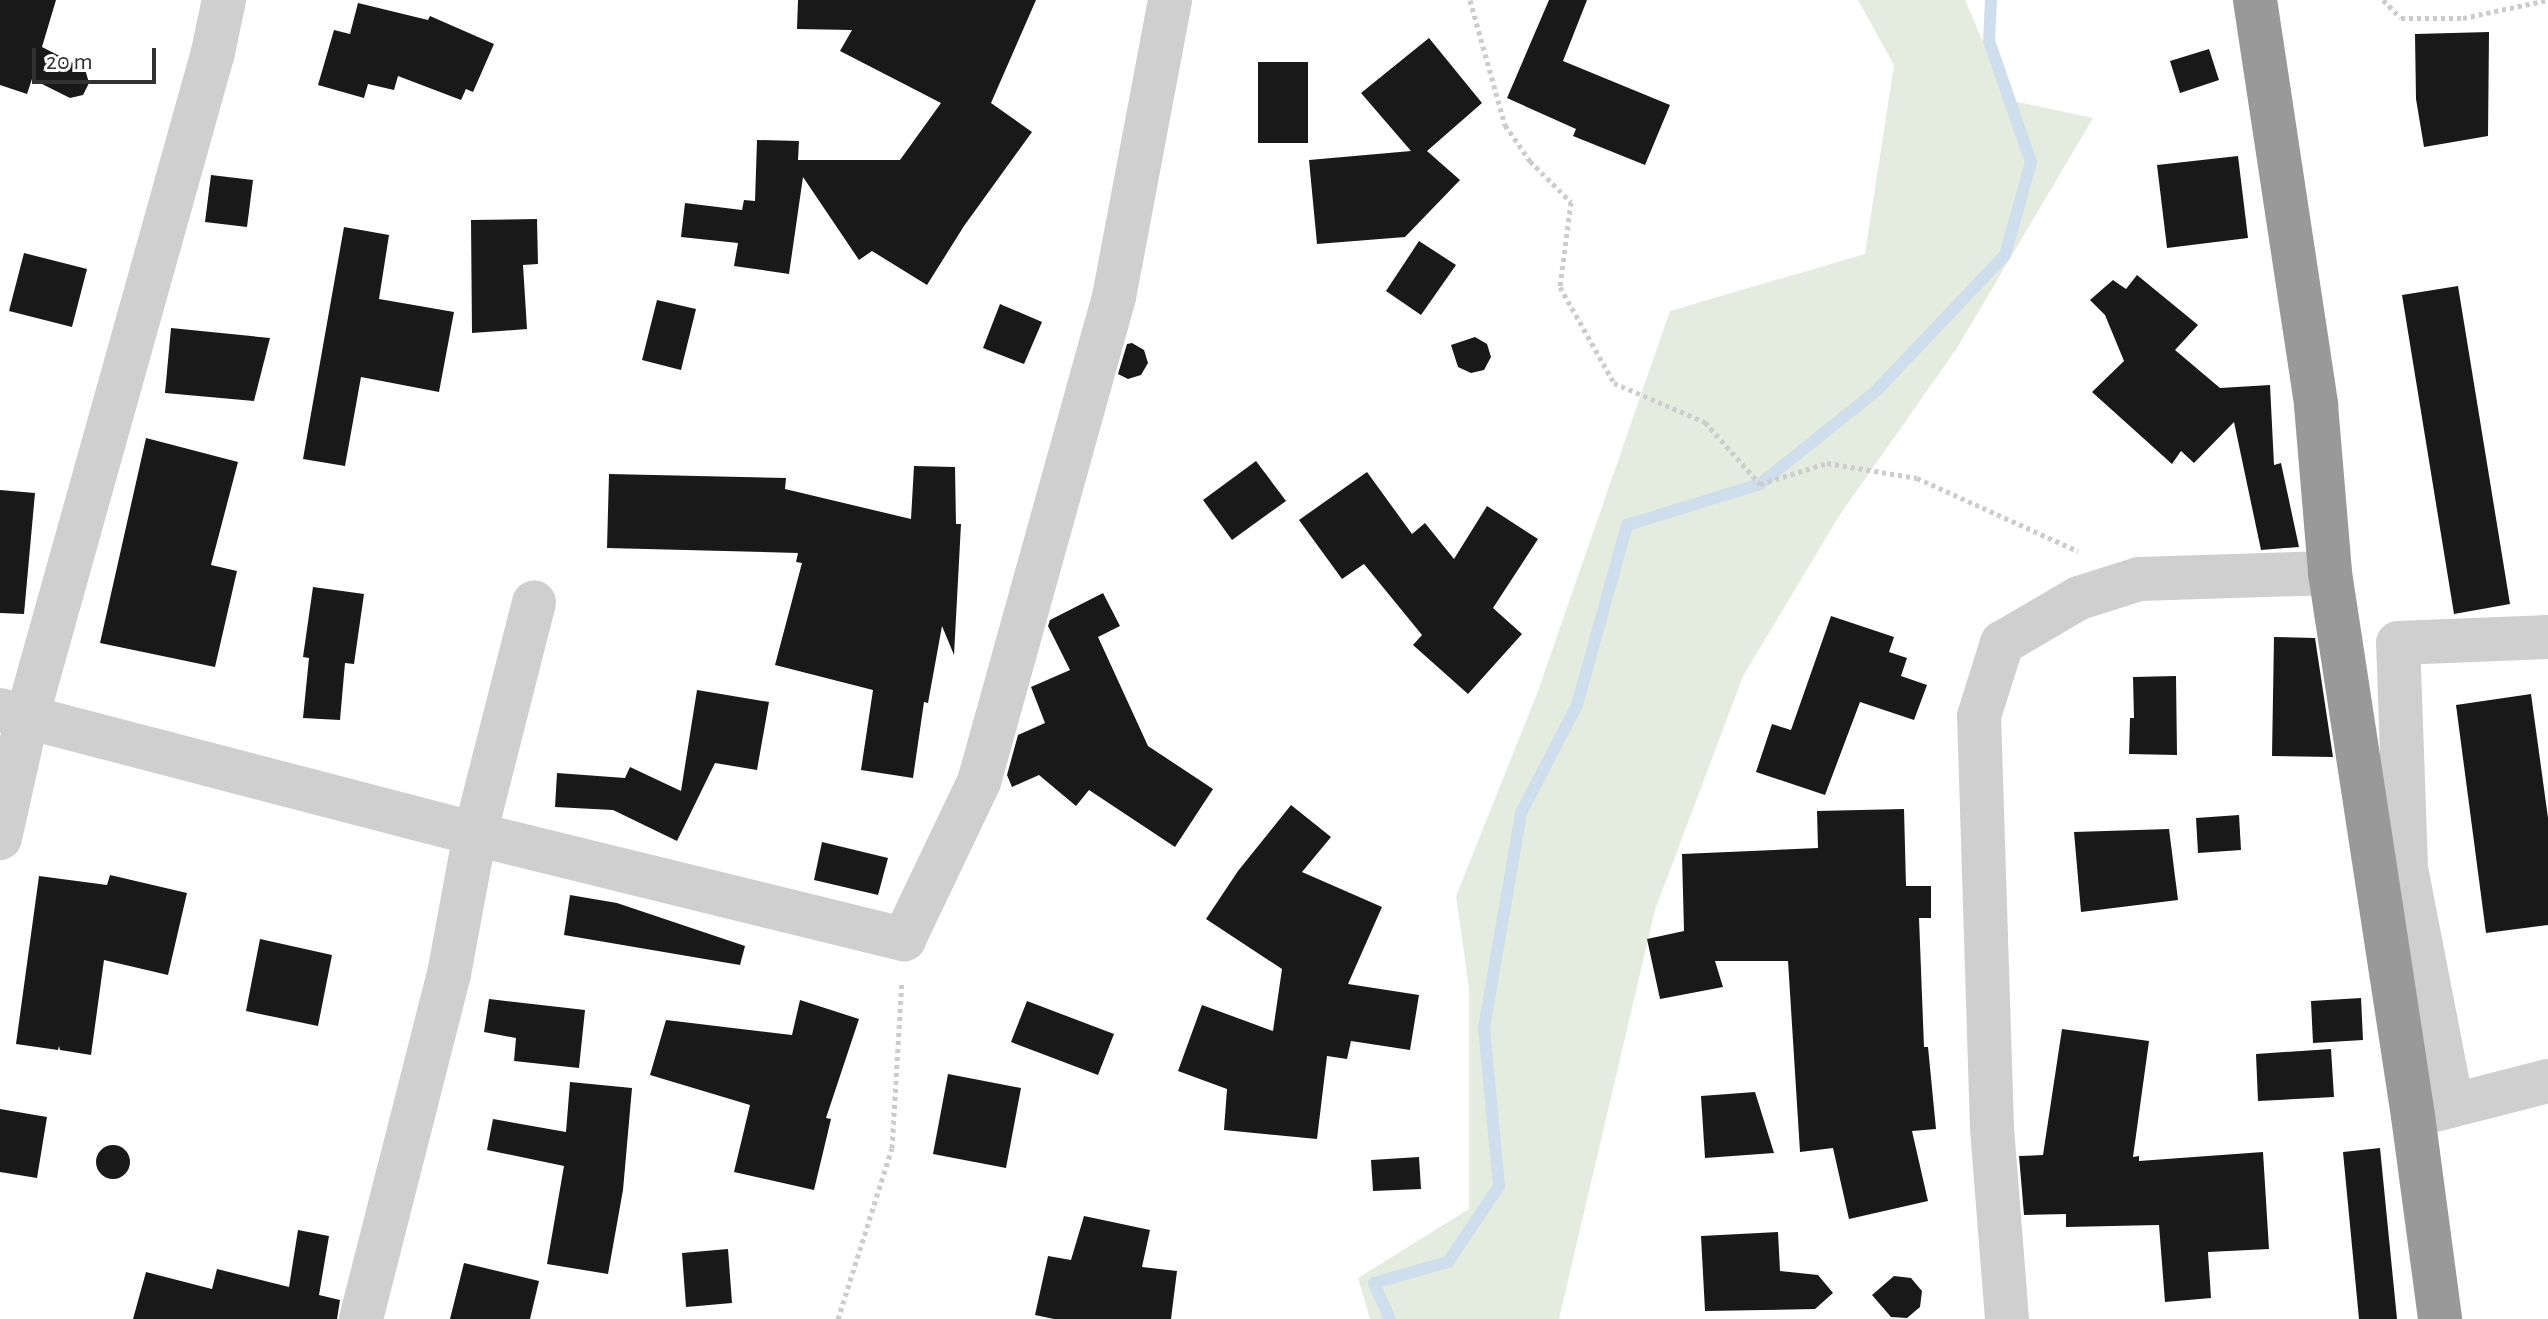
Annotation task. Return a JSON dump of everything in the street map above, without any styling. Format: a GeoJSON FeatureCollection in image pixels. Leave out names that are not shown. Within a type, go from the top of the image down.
{"type":"FeatureCollection","features":[{"type":"Feature","properties":{"kind":"highway"},"geometry":{"type":"LineString","coordinates":[[2255,0],[2316,405],[2330,573],[2432,1110],[2440,1319]]}},
{"type":"Feature","properties":{"kind":"street"},"geometry":{"type":"LineString","coordinates":[[0,838],[14,713],[213,52],[224,0]]}},
{"type":"Feature","properties":{"kind":"street"},"geometry":{"type":"LineString","coordinates":[[14,713],[475,834],[904,939],[979,782],[1114,297],[1170,0]]}},
{"type":"Feature","properties":{"kind":"street"},"geometry":{"type":"LineString","coordinates":[[2007,1319],[1992,1128],[1979,716],[2002,643],[2079,598],[2139,579],[2330,573]]}},
{"type":"Feature","properties":{"kind":"street"},"geometry":{"type":"LineString","coordinates":[[361,1319],[449,974],[475,834],[534,602]]}},
{"type":"Feature","properties":{"kind":"street"},"geometry":{"type":"LineString","coordinates":[[2548,637],[2398,643],[2406,868],[2432,1110],[2548,1081]]}},
{"type":"Feature","properties":{"kind":"path"},"geometry":{"type":"LineString","coordinates":[[1470,0],[1505,125],[1530,161],[1571,202],[1560,287],[1614,383],[1705,422],[1760,484],[1827,463],[1917,478],[2139,579]]}},
{"type":"Feature","properties":{"kind":"path"},"geometry":{"type":"LineString","coordinates":[[2383,0],[2401,18],[2463,18],[2548,0]]}},
{"type":"Feature","properties":{"kind":"path"},"geometry":{"type":"LineString","coordinates":[[838,1319],[892,1148],[904,939]]}},
{"type":"Feature","properties":{"kind":"shaded area"},"geometry":{"type":"Polygon","coordinates":[[[1858,0],[1965,0],[2008,100],[2093,118],[1957,348],[1839,516],[1743,676],[1655,910],[1559,1319],[1370,1319],[1358,1278],[1469,1209],[1469,988],[1456,896],[1538,691],[1670,311],[1865,254],[1894,65],[1858,0]]]}},
{"type":"Feature","properties":{"kind":"building"},"geometry":{"type":"Polygon","coordinates":[[[0,0],[56,0],[42,47],[85,69],[89,83],[83,95],[70,98],[32,79],[27,94],[0,85],[0,0]]]}},
{"type":"Feature","properties":{"kind":"building"},"geometry":{"type":"Polygon","coordinates":[[[798,0],[1036,0],[991,103],[1032,132],[964,226],[927,285],[872,251],[859,260],[803,177],[789,274],[734,266],[738,243],[681,237],[685,203],[742,210],[744,200],[755,201],[757,140],[799,141],[798,160],[900,160],[941,103],[840,51],[852,30],[797,29],[798,0]]]}},
{"type":"Feature","properties":{"kind":"building"},"geometry":{"type":"Polygon","coordinates":[[[1549,0],[1587,0],[1563,61],[1670,105],[1645,165],[1573,136],[1576,129],[1507,98],[1549,0]]]}},
{"type":"Feature","properties":{"kind":"building"},"geometry":{"type":"Polygon","coordinates":[[[358,3],[428,20],[430,16],[494,44],[473,92],[466,89],[461,100],[398,76],[394,90],[368,84],[364,98],[318,85],[334,30],[350,34],[358,3]]]}},
{"type":"Feature","properties":{"kind":"building"},"geometry":{"type":"Polygon","coordinates":[[[2489,32],[2488,136],[2424,147],[2416,99],[2415,34],[2489,32]]]}},
{"type":"Feature","properties":{"kind":"building"},"geometry":{"type":"Polygon","coordinates":[[[1429,38],[1482,103],[1427,151],[1460,180],[1405,237],[1317,244],[1309,160],[1411,151],[1361,93],[1429,38]]]}},
{"type":"Feature","properties":{"kind":"building"},"geometry":{"type":"Polygon","coordinates":[[[2209,49],[2219,80],[2180,93],[2170,61],[2209,49]]]}},
{"type":"Feature","properties":{"kind":"building"},"geometry":{"type":"Polygon","coordinates":[[[1258,62],[1308,62],[1308,143],[1258,143],[1258,62]]]}},
{"type":"Feature","properties":{"kind":"building"},"geometry":{"type":"Polygon","coordinates":[[[2238,156],[2248,238],[2167,248],[2157,165],[2238,156]]]}},
{"type":"Feature","properties":{"kind":"building"},"geometry":{"type":"Polygon","coordinates":[[[211,175],[253,180],[247,227],[205,222],[211,175]]]}},
{"type":"Feature","properties":{"kind":"building"},"geometry":{"type":"Polygon","coordinates":[[[537,219],[538,264],[523,265],[527,329],[472,333],[471,220],[537,219]]]}},
{"type":"Feature","properties":{"kind":"building"},"geometry":{"type":"Polygon","coordinates":[[[344,227],[389,235],[379,299],[454,312],[439,392],[361,377],[345,466],[303,459],[344,227]]]}},
{"type":"Feature","properties":{"kind":"building"},"geometry":{"type":"Polygon","coordinates":[[[1419,241],[1456,265],[1421,315],[1386,291],[1419,241]]]}},
{"type":"Feature","properties":{"kind":"building"},"geometry":{"type":"Polygon","coordinates":[[[24,253],[87,269],[72,327],[9,311],[24,253]]]}},
{"type":"Feature","properties":{"kind":"building"},"geometry":{"type":"Polygon","coordinates":[[[2137,275],[2198,325],[2175,350],[2220,388],[2270,385],[2274,465],[2281,463],[2299,547],[2261,550],[2234,422],[2194,463],[2181,451],[2172,464],[2092,392],[2124,361],[2105,315],[2090,300],[2113,280],[2126,289],[2137,275]]]}},
{"type":"Feature","properties":{"kind":"building"},"geometry":{"type":"Polygon","coordinates":[[[2458,286],[2510,604],[2454,614],[2402,295],[2458,286]]]}},
{"type":"Feature","properties":{"kind":"building"},"geometry":{"type":"Polygon","coordinates":[[[657,300],[696,309],[681,370],[642,360],[657,300]]]}},
{"type":"Feature","properties":{"kind":"building"},"geometry":{"type":"Polygon","coordinates":[[[1000,304],[1042,322],[1024,364],[983,348],[1000,304]]]}},
{"type":"Feature","properties":{"kind":"building"},"geometry":{"type":"Polygon","coordinates":[[[171,328],[270,338],[254,401],[165,393],[171,328]]]}},
{"type":"Feature","properties":{"kind":"building"},"geometry":{"type":"Polygon","coordinates":[[[1475,337],[1487,344],[1491,357],[1484,370],[1471,373],[1458,367],[1451,345],[1475,337]]]}},
{"type":"Feature","properties":{"kind":"building"},"geometry":{"type":"Polygon","coordinates":[[[1132,343],[1144,350],[1148,363],[1141,375],[1128,379],[1118,374],[1127,344],[1132,343]]]}},
{"type":"Feature","properties":{"kind":"building"},"geometry":{"type":"Polygon","coordinates":[[[146,438],[238,462],[211,565],[237,571],[215,667],[100,643],[146,438]]]}},
{"type":"Feature","properties":{"kind":"building"},"geometry":{"type":"Polygon","coordinates":[[[1256,461],[1286,501],[1232,540],[1203,500],[1256,461]]]}},
{"type":"Feature","properties":{"kind":"building"},"geometry":{"type":"Polygon","coordinates":[[[914,466],[955,467],[956,524],[961,524],[954,655],[942,626],[928,703],[924,702],[913,778],[861,770],[873,690],[775,665],[802,563],[796,562],[798,553],[607,548],[609,474],[786,478],[785,489],[911,519],[914,466]]]}},
{"type":"Feature","properties":{"kind":"building"},"geometry":{"type":"Polygon","coordinates":[[[1367,472],[1412,534],[1425,523],[1454,559],[1487,506],[1538,539],[1493,608],[1522,634],[1468,694],[1413,645],[1422,635],[1364,564],[1342,579],[1299,520],[1367,472]]]}},
{"type":"Feature","properties":{"kind":"building"},"geometry":{"type":"Polygon","coordinates":[[[0,490],[35,493],[24,614],[0,613],[0,490]]]}},
{"type":"Feature","properties":{"kind":"building"},"geometry":{"type":"Polygon","coordinates":[[[313,587],[364,594],[354,664],[345,663],[340,720],[303,718],[309,658],[303,657],[313,587]]]}},
{"type":"Feature","properties":{"kind":"building"},"geometry":{"type":"Polygon","coordinates":[[[1103,593],[1120,626],[1098,637],[1148,746],[1213,789],[1175,847],[1089,790],[1076,806],[1039,775],[1012,787],[1007,775],[1018,735],[1045,723],[1031,687],[1070,670],[1048,626],[1050,620],[1103,593]]]}},
{"type":"Feature","properties":{"kind":"building"},"geometry":{"type":"Polygon","coordinates":[[[1831,616],[1894,637],[1889,652],[1907,658],[1901,676],[1927,685],[1914,720],[1860,702],[1825,795],[1756,772],[1772,724],[1791,730],[1831,616]]]}},
{"type":"Feature","properties":{"kind":"building"},"geometry":{"type":"Polygon","coordinates":[[[2274,637],[2315,638],[2333,757],[2272,756],[2274,637]]]}},
{"type":"Feature","properties":{"kind":"building"},"geometry":{"type":"Polygon","coordinates":[[[2176,676],[2177,755],[2129,754],[2130,718],[2134,718],[2133,677],[2176,676]]]}},
{"type":"Feature","properties":{"kind":"building"},"geometry":{"type":"Polygon","coordinates":[[[697,690],[769,702],[757,770],[715,763],[677,841],[613,810],[555,807],[557,773],[625,778],[630,767],[681,791],[697,690]]]}},
{"type":"Feature","properties":{"kind":"building"},"geometry":{"type":"Polygon","coordinates":[[[2531,694],[2548,818],[2548,925],[2486,933],[2456,705],[2531,694]]]}},
{"type":"Feature","properties":{"kind":"building"},"geometry":{"type":"Polygon","coordinates":[[[1291,805],[1331,837],[1302,872],[1382,907],[1348,984],[1419,995],[1410,1050],[1351,1041],[1347,1059],[1327,1056],[1317,1139],[1224,1130],[1227,1089],[1178,1071],[1202,1005],[1273,1031],[1282,969],[1206,919],[1238,871],[1291,805]]]}},
{"type":"Feature","properties":{"kind":"building"},"geometry":{"type":"Polygon","coordinates":[[[1904,809],[1906,886],[1931,886],[1931,918],[1919,918],[1924,1047],[1928,1047],[1936,1129],[1912,1131],[1928,1201],[1849,1219],[1833,1148],[1800,1152],[1788,961],[1715,961],[1723,987],[1660,999],[1647,939],[1684,931],[1682,854],[1818,848],[1817,811],[1904,809]]]}},
{"type":"Feature","properties":{"kind":"building"},"geometry":{"type":"Polygon","coordinates":[[[2239,815],[2241,850],[2198,853],[2196,818],[2239,815]]]}},
{"type":"Feature","properties":{"kind":"building"},"geometry":{"type":"Polygon","coordinates":[[[2169,829],[2178,900],[2081,912],[2074,832],[2169,829]]]}},
{"type":"Feature","properties":{"kind":"building"},"geometry":{"type":"Polygon","coordinates":[[[822,842],[888,858],[878,895],[814,880],[822,842]]]}},
{"type":"Feature","properties":{"kind":"building"},"geometry":{"type":"Polygon","coordinates":[[[110,875],[187,893],[168,975],[104,960],[91,1055],[60,1050],[59,1046],[58,1050],[16,1044],[39,876],[107,885],[110,875]]]}},
{"type":"Feature","properties":{"kind":"building"},"geometry":{"type":"Polygon","coordinates":[[[570,895],[617,903],[745,946],[740,965],[564,935],[570,895]]]}},
{"type":"Feature","properties":{"kind":"building"},"geometry":{"type":"Polygon","coordinates":[[[260,939],[332,955],[318,1026],[246,1011],[260,939]]]}},
{"type":"Feature","properties":{"kind":"building"},"geometry":{"type":"Polygon","coordinates":[[[2361,998],[2363,1040],[2313,1043],[2311,1001],[2361,998]]]}},
{"type":"Feature","properties":{"kind":"building"},"geometry":{"type":"Polygon","coordinates":[[[489,999],[585,1010],[579,1068],[514,1061],[516,1038],[484,1032],[489,999]]]}},
{"type":"Feature","properties":{"kind":"building"},"geometry":{"type":"Polygon","coordinates":[[[800,1000],[859,1019],[826,1118],[831,1119],[814,1190],[734,1172],[750,1105],[650,1075],[666,1020],[792,1035],[800,1000]]]}},
{"type":"Feature","properties":{"kind":"building"},"geometry":{"type":"Polygon","coordinates":[[[1027,1001],[1114,1034],[1098,1075],[1011,1042],[1027,1001]]]}},
{"type":"Feature","properties":{"kind":"building"},"geometry":{"type":"Polygon","coordinates":[[[2062,1029],[2149,1041],[2133,1157],[2139,1156],[2139,1161],[2263,1152],[2269,1249],[2208,1252],[2211,1298],[2165,1302],[2159,1225],[2066,1227],[2066,1214],[2024,1215],[2019,1156],[2043,1155],[2062,1029]]]}},
{"type":"Feature","properties":{"kind":"building"},"geometry":{"type":"Polygon","coordinates":[[[2331,1049],[2334,1097],[2258,1101],[2256,1054],[2331,1049]]]}},
{"type":"Feature","properties":{"kind":"building"},"geometry":{"type":"Polygon","coordinates":[[[948,1074],[1021,1088],[1006,1168],[933,1154],[948,1074]]]}},
{"type":"Feature","properties":{"kind":"building"},"geometry":{"type":"Polygon","coordinates":[[[570,1082],[632,1088],[623,1190],[608,1274],[547,1264],[564,1166],[487,1150],[493,1119],[566,1132],[570,1082]]]}},
{"type":"Feature","properties":{"kind":"building"},"geometry":{"type":"Polygon","coordinates":[[[1755,1092],[1774,1153],[1705,1158],[1701,1096],[1755,1092]]]}},
{"type":"Feature","properties":{"kind":"building"},"geometry":{"type":"Polygon","coordinates":[[[0,1109],[47,1117],[37,1178],[0,1172],[0,1109]]]}},
{"type":"Feature","properties":{"kind":"building"},"geometry":{"type":"Polygon","coordinates":[[[113,1145],[125,1150],[130,1162],[125,1174],[113,1179],[101,1174],[96,1162],[101,1150],[113,1145]]]}},
{"type":"Feature","properties":{"kind":"building"},"geometry":{"type":"Polygon","coordinates":[[[2380,1148],[2397,1319],[2359,1319],[2343,1152],[2380,1148]]]}},
{"type":"Feature","properties":{"kind":"building"},"geometry":{"type":"Polygon","coordinates":[[[1419,1157],[1421,1189],[1373,1191],[1371,1160],[1419,1157]]]}},
{"type":"Feature","properties":{"kind":"building"},"geometry":{"type":"Polygon","coordinates":[[[1084,1216],[1150,1230],[1142,1267],[1177,1271],[1171,1319],[1054,1319],[1035,1315],[1048,1256],[1071,1260],[1084,1216]]]}},
{"type":"Feature","properties":{"kind":"building"},"geometry":{"type":"Polygon","coordinates":[[[298,1230],[329,1236],[319,1295],[340,1300],[337,1319],[133,1319],[146,1272],[212,1289],[217,1269],[289,1287],[298,1230]]]}},
{"type":"Feature","properties":{"kind":"building"},"geometry":{"type":"Polygon","coordinates":[[[1778,1232],[1780,1271],[1818,1275],[1833,1293],[1815,1309],[1705,1311],[1701,1236],[1778,1232]]]}},
{"type":"Feature","properties":{"kind":"building"},"geometry":{"type":"Polygon","coordinates":[[[728,1249],[732,1303],[686,1307],[682,1253],[728,1249]]]}},
{"type":"Feature","properties":{"kind":"building"},"geometry":{"type":"Polygon","coordinates":[[[464,1263],[539,1281],[530,1319],[450,1319],[464,1263]]]}},
{"type":"Feature","properties":{"kind":"building"},"geometry":{"type":"Polygon","coordinates":[[[1894,1276],[1911,1278],[1922,1291],[1920,1307],[1907,1318],[1891,1317],[1872,1295],[1894,1276]]]}},
{"type":"Feature","properties":{"kind":"waterway"},"geometry":{"type":"LineString","coordinates":[[1390,1319],[1374,1283],[1448,1262],[1499,1186],[1484,1028],[1521,813],[1577,705],[1627,525],[1760,484],[1876,391],[2005,255],[2031,162],[1989,41],[1991,0]]}}]}
